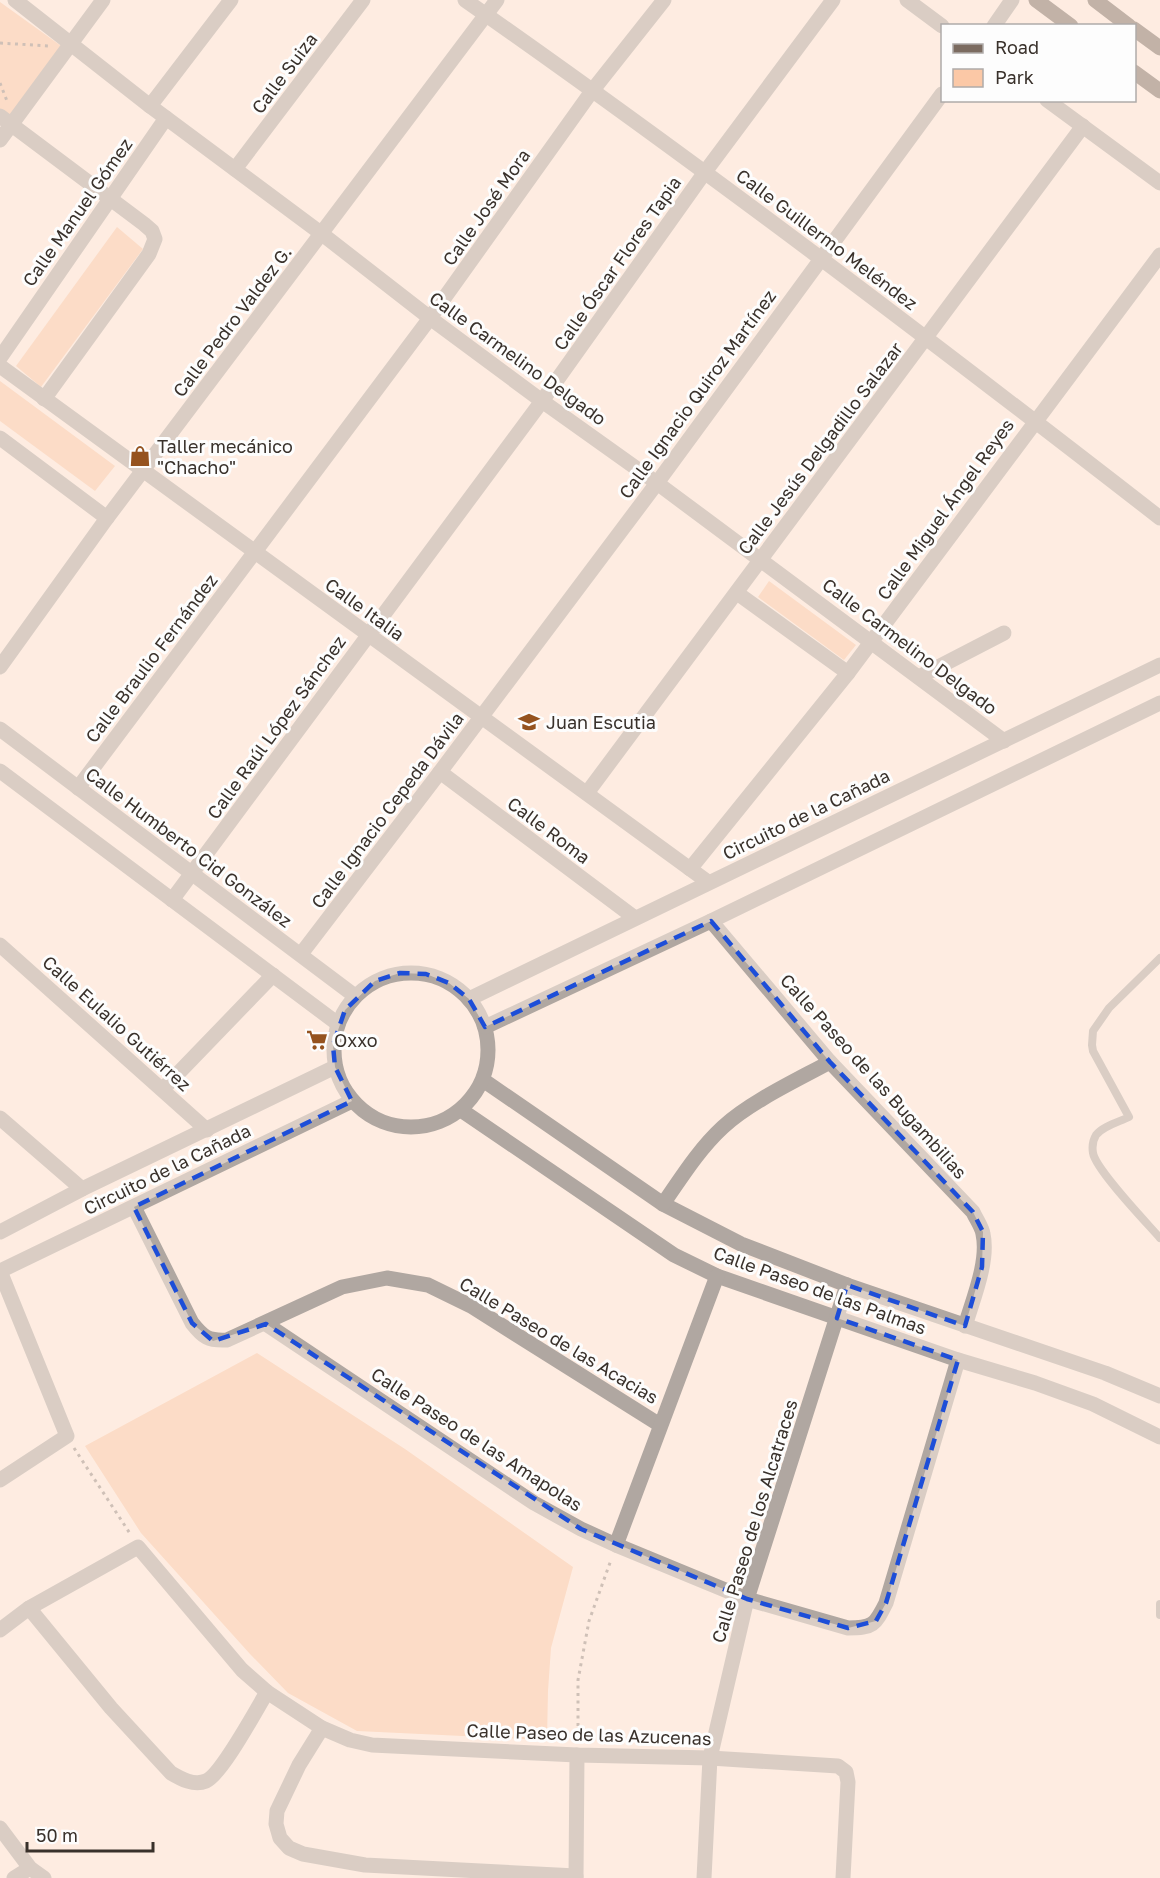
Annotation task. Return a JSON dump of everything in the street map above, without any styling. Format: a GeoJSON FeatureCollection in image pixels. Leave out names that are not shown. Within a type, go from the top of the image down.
{"type":"FeatureCollection","features":[{"type":"Feature","properties":{"kind":"main road"},"geometry":{"type":"LineString","coordinates":[[1036,0],[1068,24]]}},
{"type":"Feature","properties":{"kind":"main road"},"geometry":{"type":"LineString","coordinates":[[1095,0],[1126,24]]}},
{"type":"Feature","properties":{"kind":"main road"},"geometry":{"type":"LineString","coordinates":[[1136,30],[1160,48]]}},
{"type":"Feature","properties":{"kind":"main road"},"geometry":{"type":"LineString","coordinates":[[1136,73],[1160,91]]}},
{"type":"Feature","properties":{"kind":"street","name":"Calle Carmelino Delgado"},"geometry":{"type":"LineString","coordinates":[[15,0],[150,106],[430,318],[657,483],[1004,741]]}},
{"type":"Feature","properties":{"kind":"street"},"geometry":{"type":"LineString","coordinates":[[0,140],[6,114],[70,42],[103,0]]}},
{"type":"Feature","properties":{"kind":"street"},"geometry":{"type":"LineString","coordinates":[[150,106],[231,0]]}},
{"type":"Feature","properties":{"kind":"street","name":"Calle Suiza"},"geometry":{"type":"LineString","coordinates":[[235,169],[363,0]]}},
{"type":"Feature","properties":{"kind":"street","name":"Calle Guillermo Meléndez"},"geometry":{"type":"LineString","coordinates":[[465,0],[705,172],[1160,518]]}},
{"type":"Feature","properties":{"kind":"street","name":"Calle Pedro Valdez G."},"geometry":{"type":"LineString","coordinates":[[0,667],[107,518],[497,0]]}},
{"type":"Feature","properties":{"kind":"street","name":"Calle José Mora"},"geometry":{"type":"LineString","coordinates":[[256,552],[430,318],[592,91],[664,0]]}},
{"type":"Feature","properties":{"kind":"street","name":"Calle Óscar Flores Tapia"},"geometry":{"type":"LineString","coordinates":[[368,635],[542,401],[705,172],[833,0]]}},
{"type":"Feature","properties":{"kind":"street"},"geometry":{"type":"LineString","coordinates":[[907,0],[941,25]]}},
{"type":"Feature","properties":{"kind":"street"},"geometry":{"type":"LineString","coordinates":[[995,24],[1012,0]]}},
{"type":"Feature","properties":{"kind":"street","name":"Calle Ignacio Quiroz Martínez"},"geometry":{"type":"LineString","coordinates":[[482,717],[941,95]]}},
{"type":"Feature","properties":{"kind":"street"},"geometry":{"type":"LineString","coordinates":[[1050,102],[1160,183]]}},
{"type":"Feature","properties":{"kind":"street"},"geometry":{"type":"LineString","coordinates":[[6,114],[152,231],[155,239],[149,254],[44,399]]}},
{"type":"Feature","properties":{"kind":"street","name":"Calle Manuel Gómez"},"geometry":{"type":"LineString","coordinates":[[0,358],[166,118]]}},
{"type":"Feature","properties":{"kind":"street","name":"Calle Jesús Delgadillo Salazar"},"geometry":{"type":"LineString","coordinates":[[587,793],[1083,126]]}},
{"type":"Feature","properties":{"kind":"street","name":"Calle Miguel Ángel Reyes"},"geometry":{"type":"LineString","coordinates":[[690,869],[848,674],[1160,255]]}},
{"type":"Feature","properties":{"kind":"street","name":"Calle Italia"},"geometry":{"type":"LineString","coordinates":[[0,366],[708,882]]}},
{"type":"Feature","properties":{"kind":"street"},"geometry":{"type":"LineString","coordinates":[[0,438],[107,518]]}},
{"type":"Feature","properties":{"kind":"street","name":"Calle Braulio Fernández"},"geometry":{"type":"LineString","coordinates":[[78,788],[256,552]]}},
{"type":"Feature","properties":{"kind":"street"},"geometry":{"type":"LineString","coordinates":[[737,593],[848,674]]}},
{"type":"Feature","properties":{"kind":"street"},"geometry":{"type":"LineString","coordinates":[[919,677],[1004,633]]}},
{"type":"Feature","properties":{"kind":"street","name":"Calle Raúl López Sánchez"},"geometry":{"type":"LineString","coordinates":[[172,900],[368,635]]}},
{"type":"Feature","properties":{"kind":"street","name":"Circuito de la Cañada"},"geometry":{"type":"LineString","coordinates":[[469,999],[1160,665]]}},
{"type":"Feature","properties":{"kind":"street"},"geometry":{"type":"LineString","coordinates":[[485,1027],[711,921],[1160,702]]}},
{"type":"Feature","properties":{"kind":"street","name":"Calle Ignacio Cepeda Dávila"},"geometry":{"type":"LineString","coordinates":[[301,954],[482,717]]}},
{"type":"Feature","properties":{"kind":"street","name":"Calle Humberto Cid González"},"geometry":{"type":"LineString","coordinates":[[0,729],[355,996]]}},
{"type":"Feature","properties":{"kind":"street"},"geometry":{"type":"LineString","coordinates":[[0,771],[338,1024]]}},
{"type":"Feature","properties":{"kind":"street","name":"Calle Roma"},"geometry":{"type":"LineString","coordinates":[[440,772],[635,918]]}},
{"type":"Feature","properties":{"kind":"street","name":"Calle Paseo de las Bugambilias"},"geometry":{"type":"LineString","coordinates":[[711,921],[830,1062],[973,1212],[983,1232],[984,1251],[982,1267],[965,1326]]}},
{"type":"Feature","properties":{"kind":"street","name":"Calle Eulalio Gutiérrez"},"geometry":{"type":"LineString","coordinates":[[0,945],[207,1130]]}},
{"type":"Feature","properties":{"kind":"street"},"geometry":{"type":"LineString","coordinates":[[400,973],[426,974],[450,983],[469,999],[479,1012],[485,1027],[488,1062],[483,1080],[474,1096],[461,1110],[441,1122],[417,1128],[393,1126],[370,1117],[352,1101],[341,1085],[335,1067],[333,1045],[338,1024],[355,996],[375,981],[400,973]]}},
{"type":"Feature","properties":{"kind":"street"},"geometry":{"type":"LineString","coordinates":[[163,1089],[273,975]]}},
{"type":"Feature","properties":{"kind":"street"},"geometry":{"type":"LineString","coordinates":[[663,1204],[694,1159],[723,1127],[756,1103],[830,1062]]}},
{"type":"Feature","properties":{"kind":"street","name":"Circuito de la Cañada"},"geometry":{"type":"LineString","coordinates":[[0,1233],[82,1190],[335,1067]]}},
{"type":"Feature","properties":{"kind":"street","name":"Calle Paseo de las Palmas"},"geometry":{"type":"LineString","coordinates":[[483,1080],[663,1204],[741,1244],[847,1285],[1105,1373],[1160,1396]]}},
{"type":"Feature","properties":{"kind":"street","name":"Circuito de la Cañada"},"geometry":{"type":"LineString","coordinates":[[0,1271],[352,1101]]}},
{"type":"Feature","properties":{"kind":"street","name":"Calle Paseo de las Palmas"},"geometry":{"type":"LineString","coordinates":[[461,1110],[675,1254],[717,1276],[958,1360],[1035,1383],[1093,1404],[1160,1437]]}},
{"type":"Feature","properties":{"kind":"street"},"geometry":{"type":"LineString","coordinates":[[0,1118],[82,1190]]}},
{"type":"Feature","properties":{"kind":"street","name":"Calle Paseo de las Acacias"},"geometry":{"type":"LineString","coordinates":[[134,1207],[192,1323],[201,1334],[213,1341],[227,1340],[266,1324],[342,1287],[387,1278],[428,1286],[471,1306],[660,1425]]}},
{"type":"Feature","properties":{"kind":"street"},"geometry":{"type":"LineString","coordinates":[[0,1271],[67,1436],[0,1480]]}},
{"type":"Feature","properties":{"kind":"street"},"geometry":{"type":"LineString","coordinates":[[616,1545],[717,1276]]}},
{"type":"Feature","properties":{"kind":"street","name":"Calle Paseo de los Alcatraces"},"geometry":{"type":"LineString","coordinates":[[704,1878],[710,1758],[747,1599],[847,1285]]}},
{"type":"Feature","properties":{"kind":"street","name":"Calle Paseo de las Amapolas"},"geometry":{"type":"LineString","coordinates":[[266,1324],[534,1503],[581,1529],[747,1599],[848,1628],[864,1628],[876,1621],[886,1603],[958,1360]]}},
{"type":"Feature","properties":{"kind":"street"},"geometry":{"type":"LineString","coordinates":[[0,1630],[29,1608],[138,1547]]}},
{"type":"Feature","properties":{"kind":"street","name":"Calle Paseo de las Azucenas"},"geometry":{"type":"LineString","coordinates":[[138,1547],[242,1670],[267,1692],[322,1728],[350,1740],[372,1745],[577,1755],[710,1758],[838,1766],[846,1772],[848,1782],[843,1878]]}},
{"type":"Feature","properties":{"kind":"street"},"geometry":{"type":"LineString","coordinates":[[29,1608],[111,1708],[171,1773],[183,1780],[197,1783],[207,1780],[220,1768],[267,1692]]}},
{"type":"Feature","properties":{"kind":"street"},"geometry":{"type":"LineString","coordinates":[[322,1728],[299,1765],[277,1811],[276,1824],[280,1838],[290,1848],[303,1854],[365,1865],[576,1877],[577,1755]]}},
{"type":"Feature","properties":{"kind":"street"},"geometry":{"type":"LineString","coordinates":[[0,1828],[30,1868],[44,1878]]}},
{"type":"Feature","properties":{"kind":"street"},"geometry":{"type":"LineString","coordinates":[[14,1878],[30,1868]]}},
{"type":"Feature","properties":{"kind":"lane"},"geometry":{"type":"LineString","coordinates":[[1160,958],[1109,1008],[1098,1022],[1093,1031],[1092,1045],[1097,1060],[1130,1117],[1097,1134],[1093,1141],[1093,1156],[1120,1192],[1160,1238]]}},
{"type":"Feature","properties":{"kind":"lane"},"geometry":{"type":"LineString","coordinates":[[1160,1604],[1160,1615]]}},
{"type":"Feature","properties":{"kind":"path"},"geometry":{"type":"LineString","coordinates":[[0,42],[58,47],[49,40]]}},
{"type":"Feature","properties":{"kind":"path"},"geometry":{"type":"LineString","coordinates":[[0,83],[6,114]]}},
{"type":"Feature","properties":{"kind":"path"},"geometry":{"type":"LineString","coordinates":[[67,1436],[138,1547]]}},
{"type":"Feature","properties":{"kind":"path"},"geometry":{"type":"LineString","coordinates":[[577,1755],[578,1680],[589,1621],[616,1545]]}},
{"type":"Feature","properties":{"kind":"highlighted area"},"geometry":{"type":"Polygon","coordinates":[[[711,921],[830,1062],[973,1212],[983,1232],[982,1267],[965,1326],[847,1285],[837,1318],[958,1360],[886,1603],[876,1621],[848,1628],[747,1599],[581,1529],[266,1324],[213,1341],[192,1323],[134,1207],[352,1101],[335,1067],[333,1045],[345,1010],[375,981],[400,973],[426,974],[449,983],[469,999],[485,1027],[711,921]]]}},
{"type":"Feature","properties":{"kind":"green space"},"geometry":{"type":"Polygon","coordinates":[[[0,2],[64,48],[11,119],[0,110],[0,2]]]}},
{"type":"Feature","properties":{"kind":"green space"},"geometry":{"type":"Polygon","coordinates":[[[117,227],[143,249],[41,387],[16,366],[117,227]]]}},
{"type":"Feature","properties":{"kind":"green space"},"geometry":{"type":"Polygon","coordinates":[[[0,381],[115,466],[95,491],[0,421],[0,381]]]}},
{"type":"Feature","properties":{"kind":"green space"},"geometry":{"type":"Polygon","coordinates":[[[769,581],[856,645],[844,660],[758,597],[769,581]]]}},
{"type":"Feature","properties":{"kind":"green space"},"geometry":{"type":"Polygon","coordinates":[[[257,1353],[405,1449],[573,1567],[551,1648],[547,1740],[357,1731],[288,1693],[141,1533],[85,1446],[257,1353]]]}},
{"type":"Feature","properties":{"kind":"place","name":"Taller mecánico \"Chacho\""},"geometry":{"type":"Point","coordinates":[140,456]}},
{"type":"Feature","properties":{"kind":"place","name":"Juan Escutia"},"geometry":{"type":"Point","coordinates":[529,722]}},
{"type":"Feature","properties":{"kind":"place","name":"Oxxo"},"geometry":{"type":"Point","coordinates":[317,1040]}}]}
